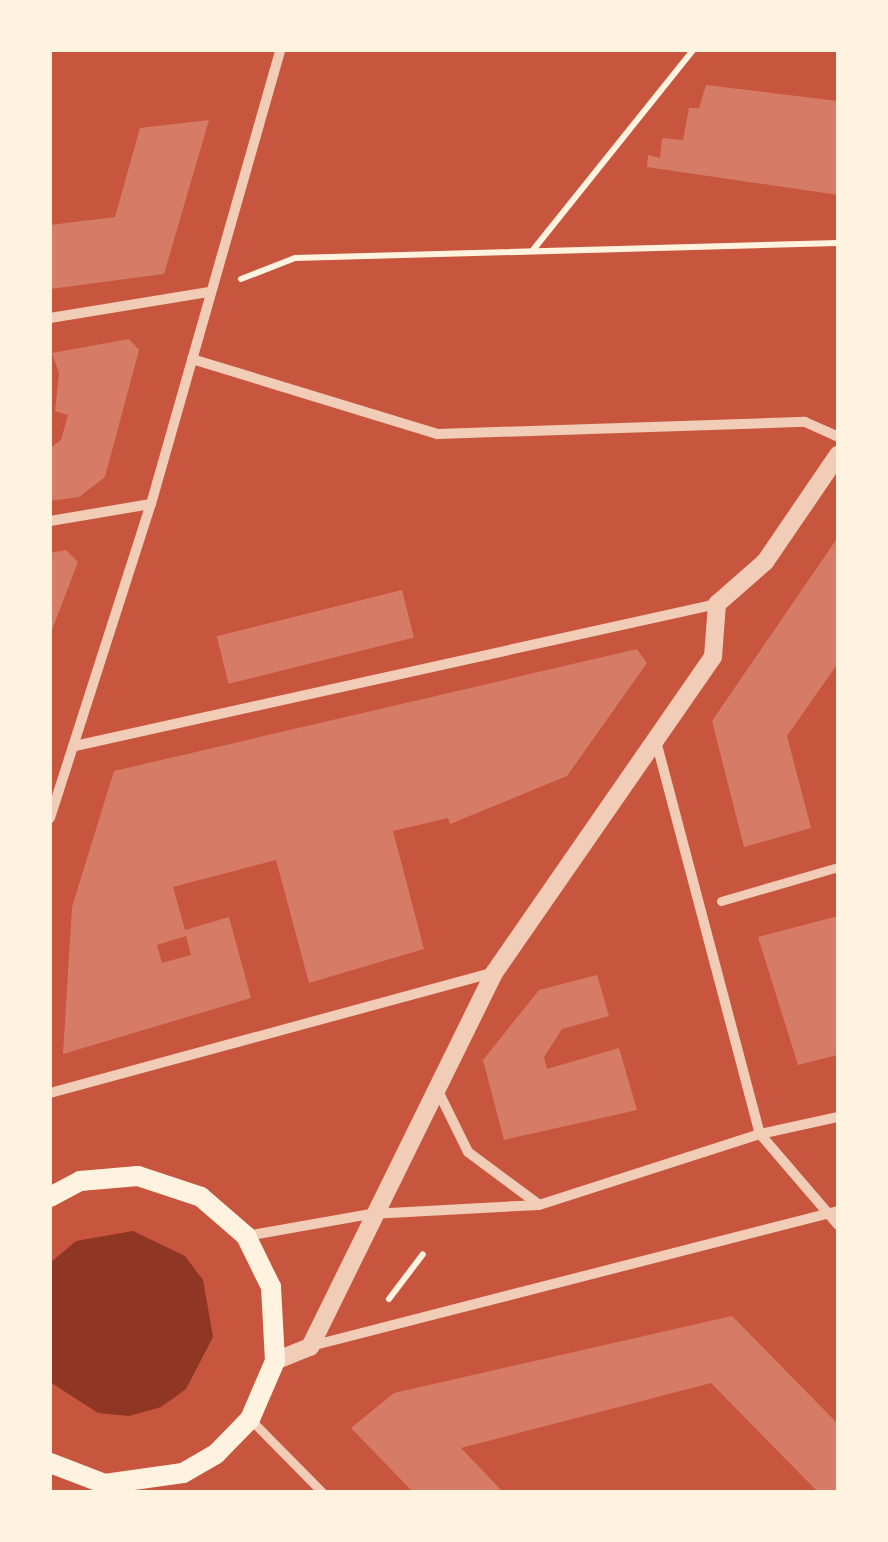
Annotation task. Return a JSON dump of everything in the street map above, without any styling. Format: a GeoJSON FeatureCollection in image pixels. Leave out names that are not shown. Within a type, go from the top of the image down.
{"type":"FeatureCollection","features":[{"type":"Feature","properties":{"kind":"main road"},"geometry":{"type":"LineString","coordinates":[[50,1197],[80,1182],[138,1176],[201,1196],[246,1236],[271,1287],[275,1361],[250,1419],[181,1482],[105,1484],[50,1463]]}},
{"type":"Feature","properties":{"kind":"street"},"geometry":{"type":"LineString","coordinates":[[50,818],[150,504],[280,50]]}},
{"type":"Feature","properties":{"kind":"street"},"geometry":{"type":"LineString","coordinates":[[50,318],[208,292]]}},
{"type":"Feature","properties":{"kind":"street"},"geometry":{"type":"LineString","coordinates":[[192,359],[438,434],[806,422],[838,437]]}},
{"type":"Feature","properties":{"kind":"street"},"geometry":{"type":"LineString","coordinates":[[75,746],[717,604],[765,562],[838,456]]}},
{"type":"Feature","properties":{"kind":"street"},"geometry":{"type":"LineString","coordinates":[[50,521],[150,504]]}},
{"type":"Feature","properties":{"kind":"street"},"geometry":{"type":"LineString","coordinates":[[310,1346],[494,973],[713,656],[717,604]]}},
{"type":"Feature","properties":{"kind":"street"},"geometry":{"type":"LineString","coordinates":[[656,740],[760,1134],[833,1213],[838,1225]]}},
{"type":"Feature","properties":{"kind":"street"},"geometry":{"type":"LineString","coordinates":[[721,901],[838,867]]}},
{"type":"Feature","properties":{"kind":"street"},"geometry":{"type":"LineString","coordinates":[[50,1093],[494,973]]}},
{"type":"Feature","properties":{"kind":"street"},"geometry":{"type":"LineString","coordinates":[[436,1087],[468,1152],[539,1205]]}},
{"type":"Feature","properties":{"kind":"street"},"geometry":{"type":"LineString","coordinates":[[246,1236],[372,1214],[539,1205],[760,1134],[838,1117]]}},
{"type":"Feature","properties":{"kind":"street"},"geometry":{"type":"LineString","coordinates":[[275,1361],[310,1346],[833,1213]]}},
{"type":"Feature","properties":{"kind":"street"},"geometry":{"type":"LineString","coordinates":[[250,1419],[322,1492]]}},
{"type":"Feature","properties":{"kind":"path"},"geometry":{"type":"LineString","coordinates":[[532,251],[693,50]]}},
{"type":"Feature","properties":{"kind":"path"},"geometry":{"type":"LineString","coordinates":[[208,292],[295,258],[838,243]]}},
{"type":"Feature","properties":{"kind":"path"},"geometry":{"type":"LineString","coordinates":[[380,1312],[423,1254]]}},
{"type":"Feature","properties":{"kind":"shaded area"},"geometry":{"type":"Polygon","coordinates":[[[133,1231],[185,1256],[203,1280],[213,1337],[186,1389],[161,1407],[129,1416],[98,1413],[50,1382],[50,1263],[76,1241],[133,1231]]]}},
{"type":"Feature","properties":{"kind":"building"},"geometry":{"type":"Polygon","coordinates":[[[706,85],[838,101],[838,195],[647,167],[648,155],[660,158],[662,138],[683,140],[689,108],[699,108],[706,85]]]}},
{"type":"Feature","properties":{"kind":"building"},"geometry":{"type":"Polygon","coordinates":[[[209,120],[164,274],[50,289],[50,225],[115,217],[140,128],[209,120]]]}},
{"type":"Feature","properties":{"kind":"building"},"geometry":{"type":"Polygon","coordinates":[[[129,339],[139,350],[105,477],[79,497],[50,501],[50,448],[61,440],[68,415],[55,411],[59,373],[52,353],[129,339]]]}},
{"type":"Feature","properties":{"kind":"building"},"geometry":{"type":"Polygon","coordinates":[[[838,537],[838,663],[787,736],[811,828],[744,847],[712,721],[838,537]]]}},
{"type":"Feature","properties":{"kind":"building"},"geometry":{"type":"Polygon","coordinates":[[[66,550],[78,562],[50,635],[50,553],[66,550]]]}},
{"type":"Feature","properties":{"kind":"building"},"geometry":{"type":"Polygon","coordinates":[[[402,590],[414,638],[229,684],[217,636],[402,590]]]}},
{"type":"Feature","properties":{"kind":"building"},"geometry":{"type":"Polygon","coordinates":[[[637,649],[647,663],[567,776],[450,824],[448,818],[393,831],[424,949],[309,983],[276,860],[173,887],[185,930],[229,917],[251,998],[63,1054],[72,907],[114,771],[637,649]],[[186,936],[157,945],[162,963],[191,955],[186,936]]]}},
{"type":"Feature","properties":{"kind":"building"},"geometry":{"type":"Polygon","coordinates":[[[838,916],[838,1055],[798,1065],[758,937],[838,916]]]}},
{"type":"Feature","properties":{"kind":"building"},"geometry":{"type":"Polygon","coordinates":[[[597,975],[609,1016],[562,1029],[544,1057],[547,1069],[619,1048],[637,1110],[504,1140],[483,1060],[539,990],[597,975]]]}},
{"type":"Feature","properties":{"kind":"building"},"geometry":{"type":"Polygon","coordinates":[[[732,1316],[838,1424],[838,1492],[818,1492],[711,1383],[461,1448],[503,1492],[413,1492],[351,1428],[394,1393],[732,1316]]]}}]}
